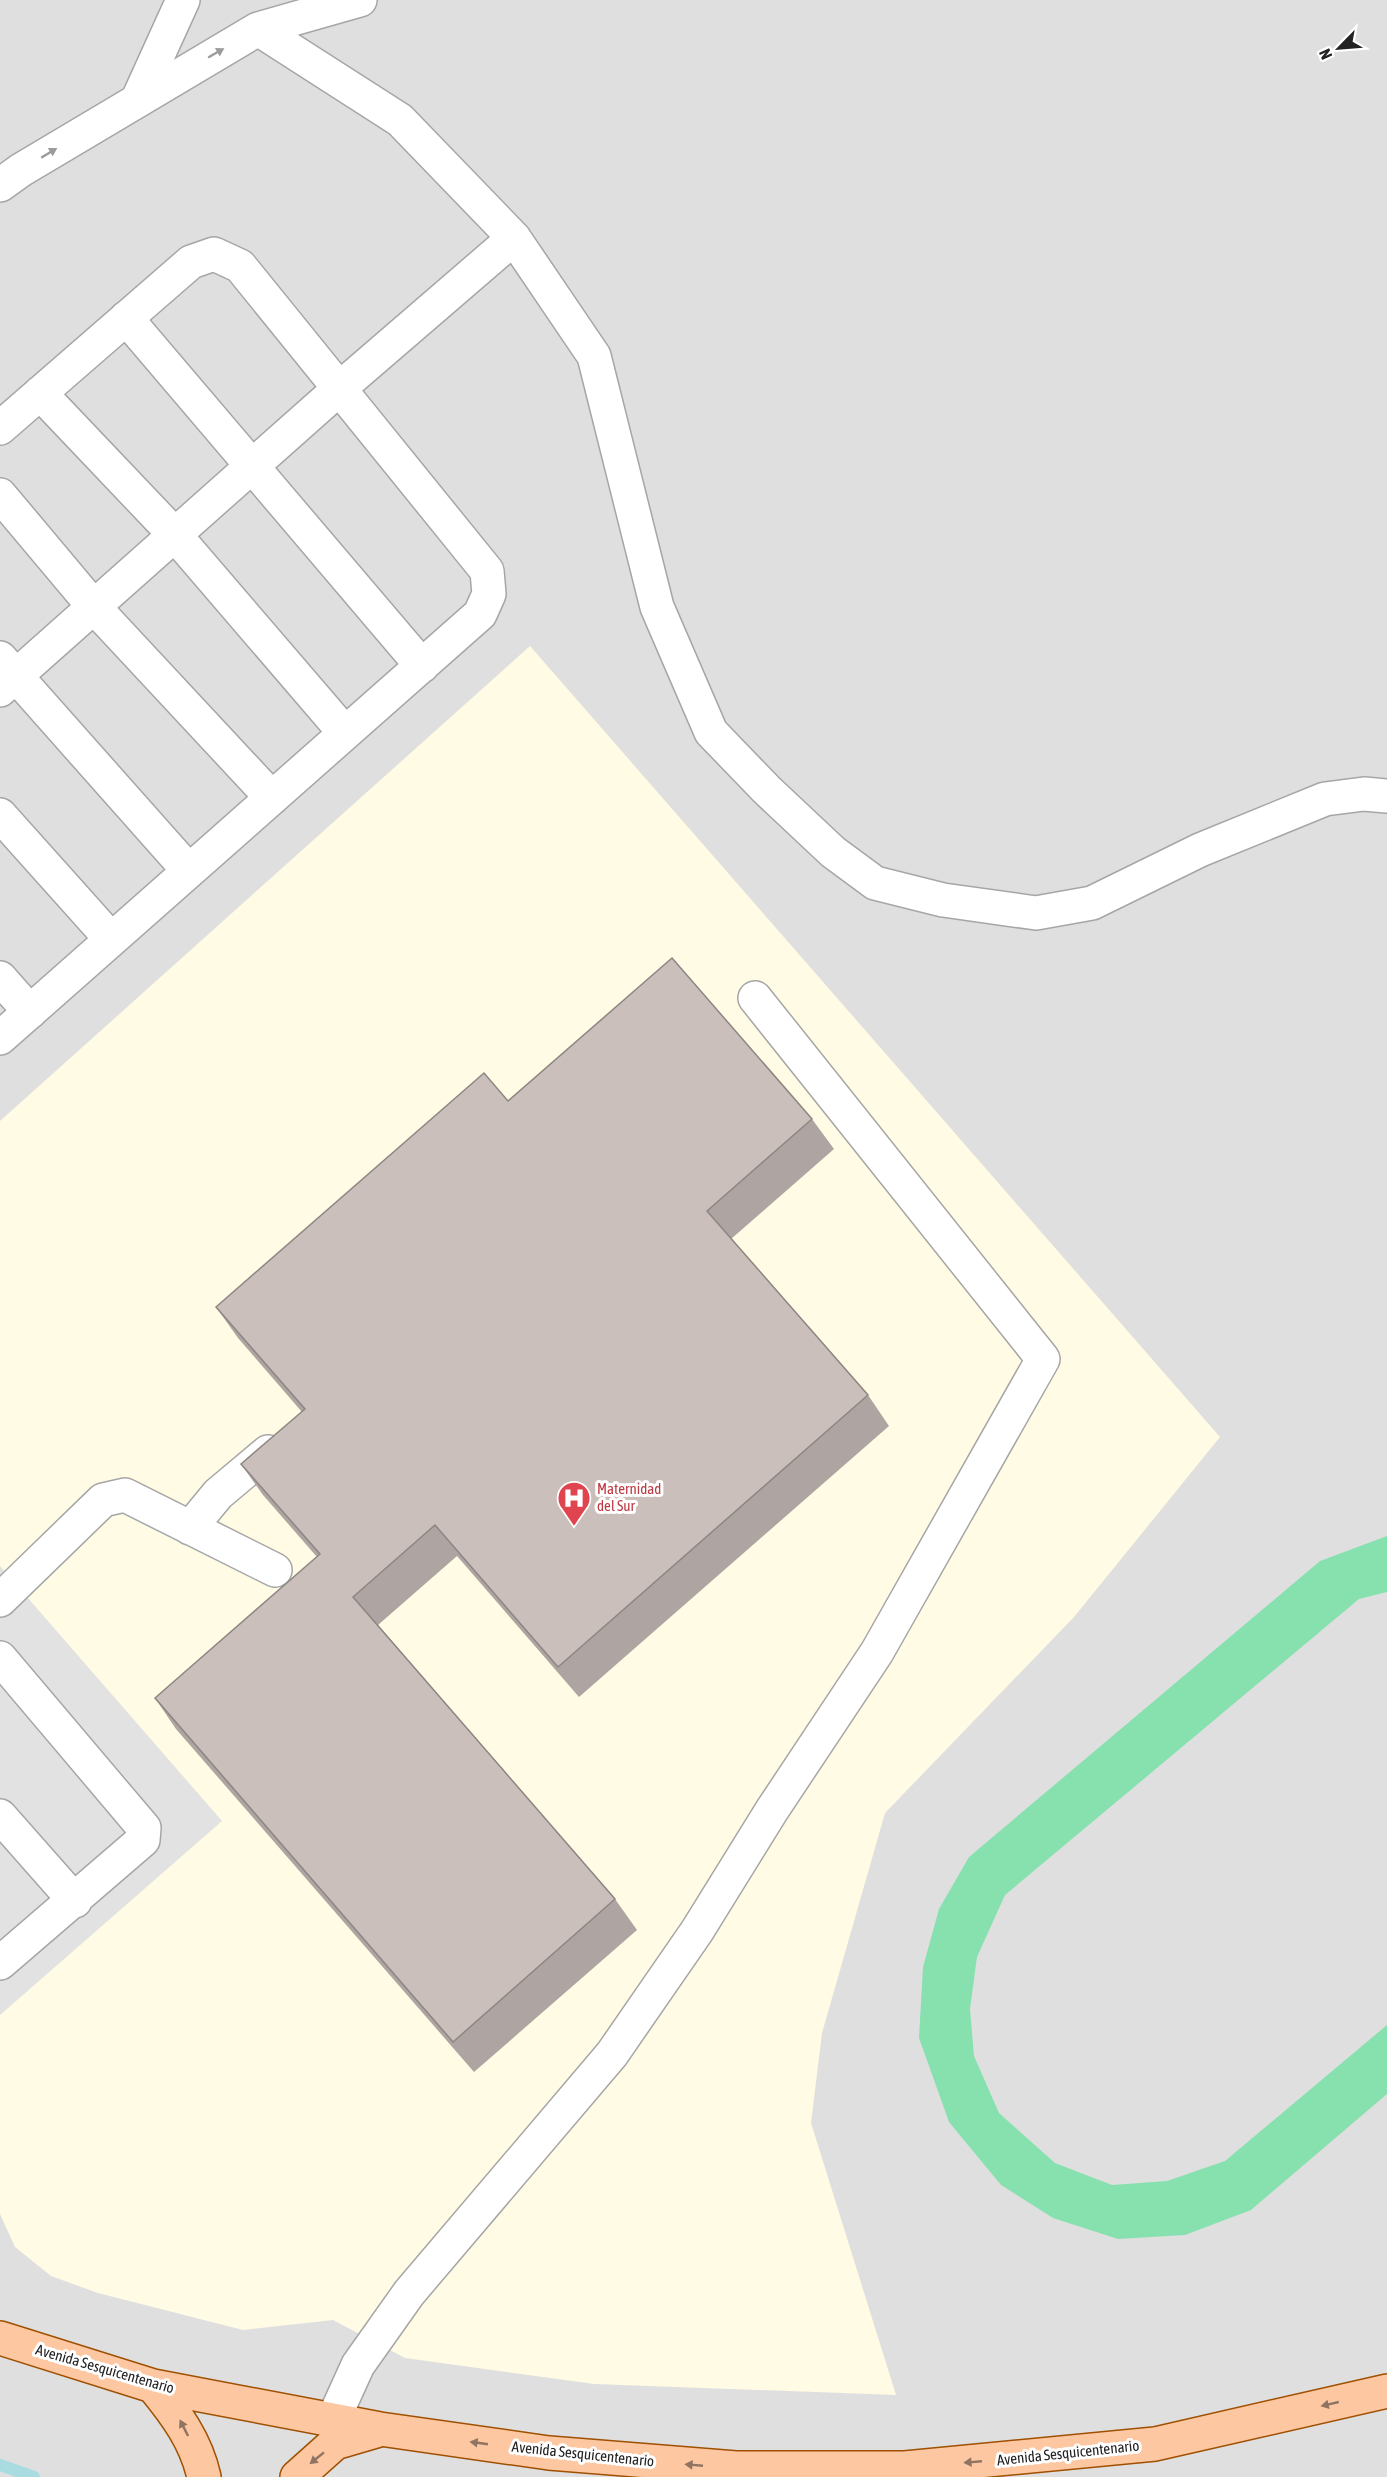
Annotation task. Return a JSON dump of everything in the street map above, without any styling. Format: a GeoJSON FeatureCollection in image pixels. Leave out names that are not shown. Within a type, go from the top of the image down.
{"type":"FeatureCollection","features":[{"type":"Feature","properties":{"kind":"main road","name":"Avenida Sesquicentenario"},"geometry":{"type":"LineString","coordinates":[[0,2338],[153,2386],[380,2429],[549,2453],[736,2468],[905,2468],[1155,2444],[1387,2391]]}},
{"type":"Feature","properties":{"kind":"main road"},"geometry":{"type":"LineString","coordinates":[[153,2386],[180,2420],[200,2458],[204,2477]]}},
{"type":"Feature","properties":{"kind":"main road"},"geometry":{"type":"LineString","coordinates":[[297,2477],[335,2443],[380,2429]]}},
{"type":"Feature","properties":{"kind":"street"},"geometry":{"type":"LineString","coordinates":[[138,99],[183,0]]}},
{"type":"Feature","properties":{"kind":"street"},"geometry":{"type":"LineString","coordinates":[[0,199],[10,178],[258,29],[360,0]]}},
{"type":"Feature","properties":{"kind":"street"},"geometry":{"type":"LineString","coordinates":[[258,29],[400,120],[514,238],[594,356],[657,607],[711,732],[767,790],[833,852],[875,883],[943,900],[1036,913],[1092,903],[1200,850],[1325,799],[1364,794],[1387,796]]}},
{"type":"Feature","properties":{"kind":"street"},"geometry":{"type":"LineString","coordinates":[[189,871],[5,675],[94,607],[339,388],[514,238]]}},
{"type":"Feature","properties":{"kind":"street"},"geometry":{"type":"LineString","coordinates":[[0,428],[191,262],[214,254],[240,266],[339,388],[487,571],[489,594],[480,614],[0,1038]]}},
{"type":"Feature","properties":{"kind":"street"},"geometry":{"type":"LineString","coordinates":[[126,318],[422,666]]}},
{"type":"Feature","properties":{"kind":"street"},"geometry":{"type":"LineString","coordinates":[[40,393],[175,535],[345,733]]}},
{"type":"Feature","properties":{"kind":"street"},"geometry":{"type":"LineString","coordinates":[[0,495],[94,607],[272,798]]}},
{"type":"Feature","properties":{"kind":"street"},"geometry":{"type":"LineString","coordinates":[[0,816],[111,939]]}},
{"type":"Feature","properties":{"kind":"street"},"geometry":{"type":"LineString","coordinates":[[0,978],[30,1012]]}},
{"type":"Feature","properties":{"kind":"street"},"geometry":{"type":"LineString","coordinates":[[333,2420],[358,2365],[409,2293],[612,2054],[697,1931],[772,1810],[877,1652],[1043,1359],[755,998]]}},
{"type":"Feature","properties":{"kind":"street"},"geometry":{"type":"LineString","coordinates":[[190,1528],[218,1494],[268,1452]]}},
{"type":"Feature","properties":{"kind":"street"},"geometry":{"type":"LineString","coordinates":[[0,1600],[103,1500],[125,1496],[275,1570]]}},
{"type":"Feature","properties":{"kind":"street"},"geometry":{"type":"LineString","coordinates":[[0,1658],[144,1828],[143,1840],[75,1901],[0,1963]]}},
{"type":"Feature","properties":{"kind":"street"},"geometry":{"type":"LineString","coordinates":[[0,1816],[75,1901]]}},
{"type":"Feature","properties":{"kind":"shaded area"},"geometry":{"type":"Polygon","coordinates":[[[0,0],[1387,0],[1387,2477],[0,2477],[0,0]]]}},
{"type":"Feature","properties":{"kind":"shaded area","name":"Maternidad del Sur"},"geometry":{"type":"Polygon","coordinates":[[[530,646],[1220,1437],[1074,1617],[885,1813],[822,2033],[811,2123],[896,2395],[594,2384],[405,2358],[333,2320],[243,2330],[98,2293],[51,2276],[15,2247],[0,2214],[0,1121],[530,646]]]}},
{"type":"Feature","properties":{"kind":"shaded area"},"geometry":{"type":"Polygon","coordinates":[[[0,1566],[222,1821],[0,2015],[0,1566]]]}},
{"type":"Feature","properties":{"kind":"green space"},"geometry":{"type":"Polygon","coordinates":[[[1387,1536],[1387,1592],[1359,1599],[1005,1895],[977,1957],[970,2009],[974,2056],[999,2113],[1055,2163],[1112,2185],[1167,2181],[1225,2161],[1387,2025],[1387,2094],[1251,2210],[1185,2235],[1118,2239],[1053,2218],[1001,2185],[949,2122],[919,2038],[923,1967],[939,1909],[969,1857],[1320,1561],[1387,1536]]]}},
{"type":"Feature","properties":{"kind":"building"},"geometry":{"type":"Polygon","coordinates":[[[672,958],[812,1119],[707,1211],[868,1395],[558,1667],[435,1525],[353,1597],[615,1899],[453,2042],[155,1698],[320,1554],[241,1464],[305,1409],[216,1307],[484,1073],[508,1101],[672,958]]]}},
{"type":"Feature","properties":{"kind":"waterway"},"geometry":{"type":"LineString","coordinates":[[0,2465],[34,2477]]}},
{"type":"Feature","properties":{"kind":"place","name":"Maternidad del Sur"},"geometry":{"type":"Point","coordinates":[574,1527]}}]}
